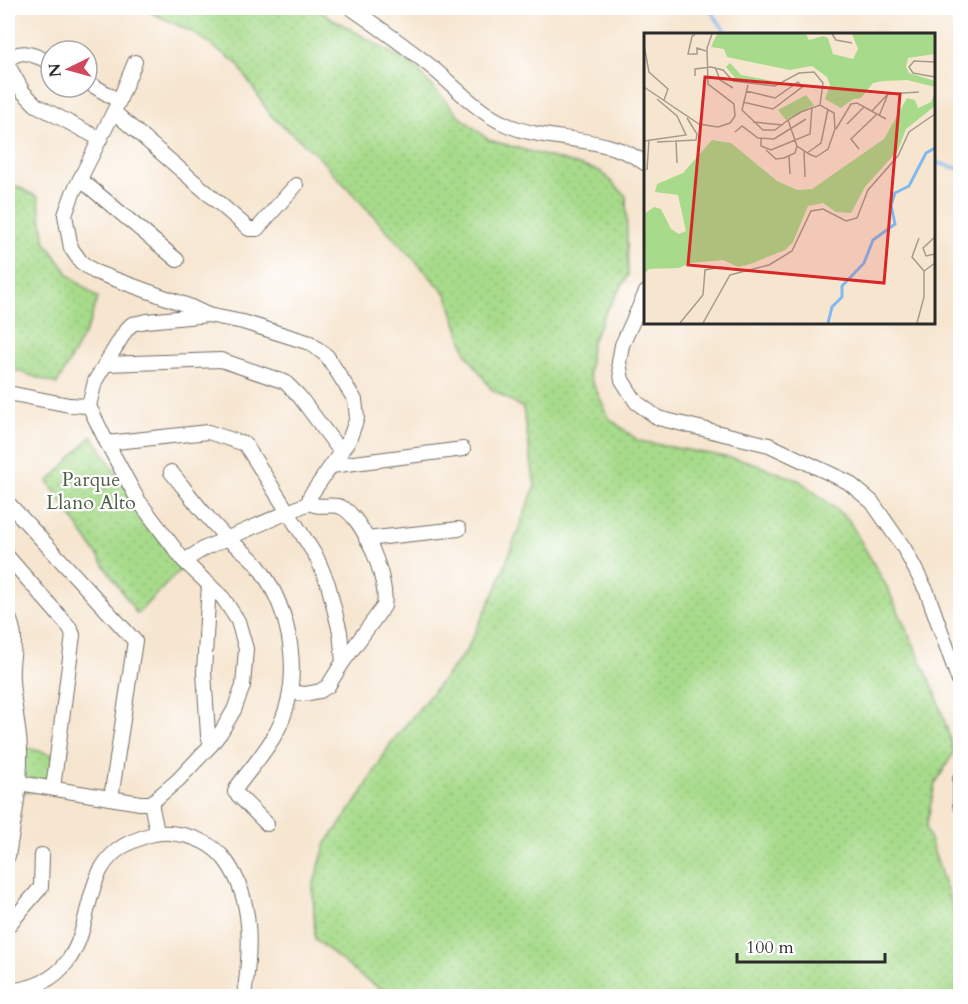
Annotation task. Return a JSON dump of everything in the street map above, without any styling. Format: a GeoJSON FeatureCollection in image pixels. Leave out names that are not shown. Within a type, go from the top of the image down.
{"type":"FeatureCollection","features":[{"type":"Feature","properties":{"kind":"street"},"geometry":{"type":"LineString","coordinates":[[351,8],[429,64],[488,115],[514,128],[613,148],[636,156],[644,163]]}},
{"type":"Feature","properties":{"kind":"street"},"geometry":{"type":"LineString","coordinates":[[8,60],[16,53],[22,52],[39,58]]}},
{"type":"Feature","properties":{"kind":"street"},"geometry":{"type":"LineString","coordinates":[[135,62],[65,215],[71,248],[81,262],[95,272],[208,315],[243,322],[310,343],[327,356],[356,400],[357,418],[349,440],[310,496],[309,503]]}},
{"type":"Feature","properties":{"kind":"street"},"geometry":{"type":"LineString","coordinates":[[8,65],[23,92],[36,105],[100,139]]}},
{"type":"Feature","properties":{"kind":"street"},"geometry":{"type":"LineString","coordinates":[[99,92],[249,229],[257,229],[296,185]]}},
{"type":"Feature","properties":{"kind":"street"},"geometry":{"type":"LineString","coordinates":[[80,179],[177,260]]}},
{"type":"Feature","properties":{"kind":"street"},"geometry":{"type":"LineString","coordinates":[[644,294],[622,345],[619,362],[622,380],[636,402],[658,418],[769,445],[848,482],[872,502],[904,548],[927,592],[960,684]]}},
{"type":"Feature","properties":{"kind":"street"},"geometry":{"type":"LineString","coordinates":[[19,783],[151,803],[178,780],[211,745],[234,710],[243,686],[246,649],[238,621],[223,598],[184,561],[138,500],[89,406],[95,381],[132,324],[208,315]]}},
{"type":"Feature","properties":{"kind":"street"},"geometry":{"type":"LineString","coordinates":[[106,364],[220,360],[285,382],[299,396],[341,452]]}},
{"type":"Feature","properties":{"kind":"street"},"geometry":{"type":"LineString","coordinates":[[8,393],[69,405],[89,406]]}},
{"type":"Feature","properties":{"kind":"street"},"geometry":{"type":"LineString","coordinates":[[107,443],[208,432],[245,444],[317,558],[328,584],[340,632],[344,662]]}},
{"type":"Feature","properties":{"kind":"street"},"geometry":{"type":"LineString","coordinates":[[331,466],[463,449]]}},
{"type":"Feature","properties":{"kind":"street"},"geometry":{"type":"LineString","coordinates":[[171,472],[228,539],[258,566],[276,595],[286,624],[293,661],[287,707],[277,731],[235,792],[267,824]]}},
{"type":"Feature","properties":{"kind":"street"},"geometry":{"type":"LineString","coordinates":[[184,561],[205,548],[309,503]]}},
{"type":"Feature","properties":{"kind":"street"},"geometry":{"type":"LineString","coordinates":[[290,692],[305,694],[320,691],[328,686],[384,606],[386,598],[378,564],[366,539],[348,512],[338,506],[315,506],[309,503]]}},
{"type":"Feature","properties":{"kind":"street"},"geometry":{"type":"LineString","coordinates":[[9,505],[135,641],[111,798]]}},
{"type":"Feature","properties":{"kind":"street"},"geometry":{"type":"LineString","coordinates":[[366,539],[459,529]]}},
{"type":"Feature","properties":{"kind":"street"},"geometry":{"type":"LineString","coordinates":[[8,557],[70,628],[73,635],[52,788]]}},
{"type":"Feature","properties":{"kind":"street"},"geometry":{"type":"LineString","coordinates":[[209,584],[204,672],[208,735],[211,745]]}},
{"type":"Feature","properties":{"kind":"street"},"geometry":{"type":"LineString","coordinates":[[8,616],[15,642],[11,679],[20,748],[17,810],[8,856]]}},
{"type":"Feature","properties":{"kind":"street"},"geometry":{"type":"LineString","coordinates":[[960,779],[960,805]]}},
{"type":"Feature","properties":{"kind":"street"},"geometry":{"type":"LineString","coordinates":[[151,803],[157,832]]}},
{"type":"Feature","properties":{"kind":"street"},"geometry":{"type":"LineString","coordinates":[[8,991],[35,986],[66,964],[76,948],[96,877],[123,846],[157,832],[184,834],[203,842],[222,855],[235,873],[248,914],[248,972],[244,996]]}},
{"type":"Feature","properties":{"kind":"street"},"geometry":{"type":"LineString","coordinates":[[8,926],[40,887],[42,855]]}},
{"type":"Feature","properties":{"kind":"green space"},"geometry":{"type":"Polygon","coordinates":[[[142,8],[314,8],[414,66],[458,115],[489,140],[600,171],[626,196],[628,276],[605,313],[591,344],[589,375],[610,419],[639,441],[747,461],[800,481],[848,519],[887,587],[935,691],[954,752],[935,784],[926,828],[953,909],[960,949],[955,996],[393,996],[363,978],[315,939],[313,886],[326,843],[359,798],[391,743],[466,651],[496,589],[535,486],[523,408],[491,389],[466,353],[447,295],[314,152],[271,116],[237,63],[192,32],[142,8]]]}},
{"type":"Feature","properties":{"kind":"green space"},"geometry":{"type":"Polygon","coordinates":[[[8,182],[38,197],[45,241],[69,275],[98,298],[88,327],[57,384],[8,368],[8,182]]]}},
{"type":"Feature","properties":{"kind":"green space","name":"Parque Llano Alto"},"geometry":{"type":"Polygon","coordinates":[[[92,436],[180,570],[137,614],[48,482],[92,436]]]}},
{"type":"Feature","properties":{"kind":"green space"},"geometry":{"type":"Polygon","coordinates":[[[28,748],[53,755],[50,789],[10,794],[11,756],[28,748]]]}},
{"type":"Feature","properties":{"kind":"waterway"},"geometry":{"type":"LineString","coordinates":[[709,8],[726,33]]}},
{"type":"Feature","properties":{"kind":"waterway"},"geometry":{"type":"LineString","coordinates":[[935,162],[960,169]]}}]}
